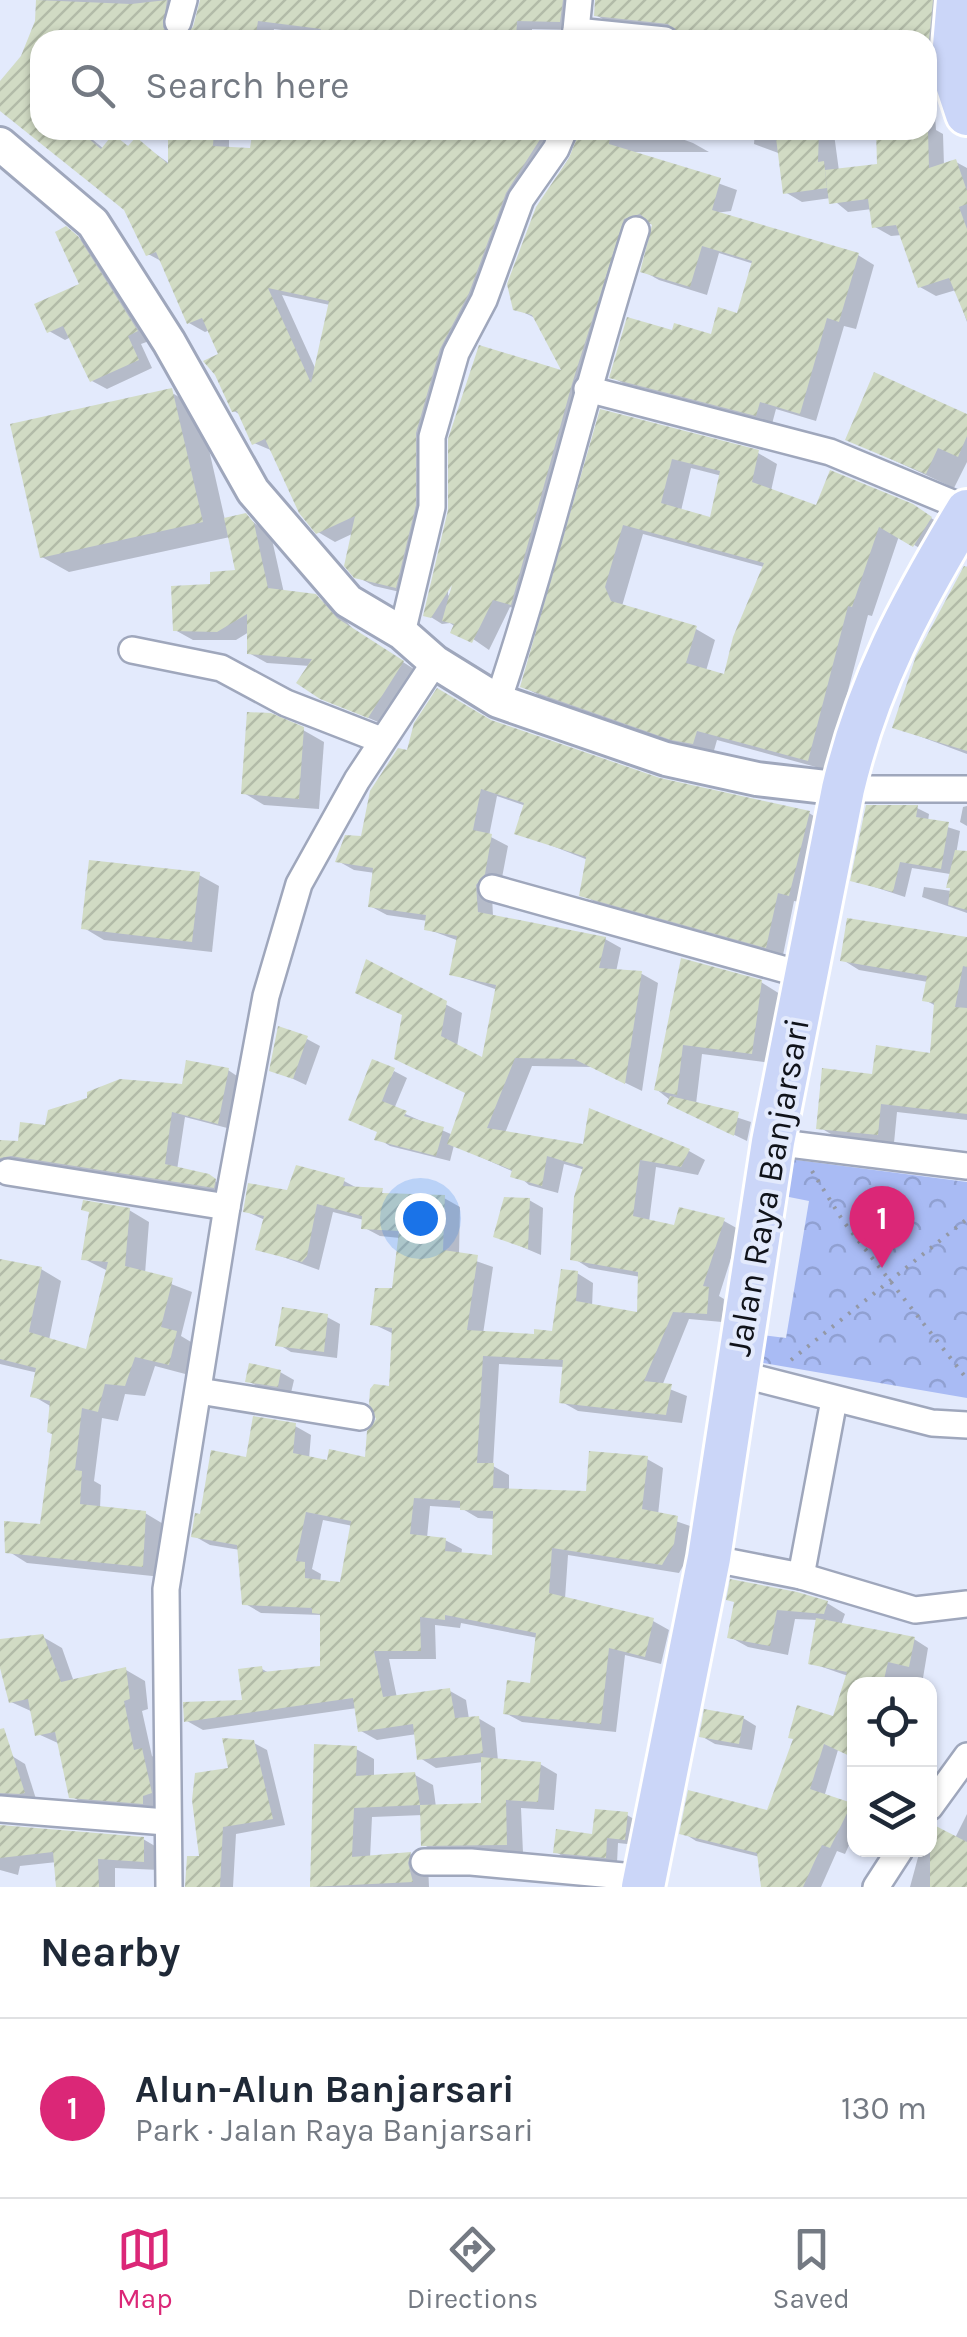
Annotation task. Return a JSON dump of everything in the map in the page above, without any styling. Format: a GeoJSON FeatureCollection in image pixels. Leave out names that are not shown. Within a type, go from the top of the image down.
{"type":"FeatureCollection","features":[{"type":"Feature","properties":{"kind":"highway"},"geometry":{"type":"LineString","coordinates":[[954,84],[958,0]]}},
{"type":"Feature","properties":{"kind":"highway","name":"Jalan Raya Banjarsari"},"geometry":{"type":"LineString","coordinates":[[644,1882],[750,1377],[789,1144],[804,975],[856,732],[878,673],[919,590],[967,510]]}},
{"type":"Feature","properties":{"kind":"street"},"geometry":{"type":"LineString","coordinates":[[576,30],[579,0]]}},
{"type":"Feature","properties":{"kind":"street"},"geometry":{"type":"LineString","coordinates":[[402,633],[432,507],[432,438],[456,353],[484,300],[520,199],[560,140]]}},
{"type":"Feature","properties":{"kind":"street"},"geometry":{"type":"LineString","coordinates":[[0,144],[93,224],[170,342],[253,491],[307,559],[348,601],[402,633],[435,662],[498,702],[666,759],[757,779],[843,789],[967,790]]}},
{"type":"Feature","properties":{"kind":"street"},"geometry":{"type":"LineString","coordinates":[[498,702],[539,576],[586,389],[636,230]]}},
{"type":"Feature","properties":{"kind":"street"},"geometry":{"type":"LineString","coordinates":[[586,389],[830,452],[967,510]]}},
{"type":"Feature","properties":{"kind":"street"},"geometry":{"type":"LineString","coordinates":[[132,650],[221,668],[286,703],[381,740]]}},
{"type":"Feature","properties":{"kind":"street"},"geometry":{"type":"LineString","coordinates":[[169,1887],[166,1589],[227,1207],[266,996],[299,884],[381,740],[435,662]]}},
{"type":"Feature","properties":{"kind":"street"},"geometry":{"type":"LineString","coordinates":[[492,888],[804,975]]}},
{"type":"Feature","properties":{"kind":"street"},"geometry":{"type":"LineString","coordinates":[[789,1144],[967,1166]]}},
{"type":"Feature","properties":{"kind":"street"},"geometry":{"type":"LineString","coordinates":[[8,1172],[227,1207]]}},
{"type":"Feature","properties":{"kind":"street"},"geometry":{"type":"LineString","coordinates":[[750,1377],[932,1422],[967,1425]]}},
{"type":"Feature","properties":{"kind":"street"},"geometry":{"type":"LineString","coordinates":[[199,1391],[360,1417]]}},
{"type":"Feature","properties":{"kind":"street"},"geometry":{"type":"LineString","coordinates":[[801,1576],[834,1400]]}},
{"type":"Feature","properties":{"kind":"street"},"geometry":{"type":"LineString","coordinates":[[709,1558],[801,1576],[895,1607],[935,1610],[967,1604]]}},
{"type":"Feature","properties":{"kind":"street"},"geometry":{"type":"LineString","coordinates":[[937,1797],[967,1756]]}},
{"type":"Feature","properties":{"kind":"street"},"geometry":{"type":"LineString","coordinates":[[0,1809],[166,1822]]}},
{"type":"Feature","properties":{"kind":"street"},"geometry":{"type":"LineString","coordinates":[[876,1887],[895,1857]]}},
{"type":"Feature","properties":{"kind":"street"},"geometry":{"type":"LineString","coordinates":[[424,1862],[472,1862],[644,1882]]}},
{"type":"Feature","properties":{"kind":"path"},"geometry":{"type":"LineString","coordinates":[[789,1144],[822,1193],[967,1379]]}},
{"type":"Feature","properties":{"kind":"path"},"geometry":{"type":"LineString","coordinates":[[750,1377],[890,1282],[967,1220]]}},
{"type":"Feature","properties":{"kind":"green space"},"geometry":{"type":"Polygon","coordinates":[[[789,1159],[967,1182],[967,1398],[758,1362],[762,1335],[786,1338],[809,1201],[784,1196],[789,1159]]]}},
{"type":"Feature","properties":{"kind":"building"},"geometry":{"type":"Polygon","coordinates":[[[36,0],[131,4],[167,0],[165,30],[31,30],[36,0]]]}},
{"type":"Feature","properties":{"kind":"building"},"geometry":{"type":"Polygon","coordinates":[[[200,0],[563,0],[560,22],[517,21],[517,30],[321,30],[258,21],[257,30],[190,30],[200,0]]]}},
{"type":"Feature","properties":{"kind":"building"},"geometry":{"type":"Polygon","coordinates":[[[595,0],[933,0],[930,30],[674,30],[668,24],[594,16],[595,0]]]}},
{"type":"Feature","properties":{"kind":"building"},"geometry":{"type":"Polygon","coordinates":[[[30,34],[30,135],[0,111],[0,81],[21,56],[30,34]]]}},
{"type":"Feature","properties":{"kind":"building"},"geometry":{"type":"Polygon","coordinates":[[[36,140],[90,140],[101,149],[108,140],[120,140],[128,146],[140,140],[168,164],[168,140],[213,140],[213,146],[250,148],[251,140],[540,140],[506,193],[469,293],[440,349],[416,433],[416,505],[396,588],[354,578],[344,566],[355,516],[316,534],[299,513],[265,439],[252,445],[237,411],[232,412],[215,375],[203,361],[218,354],[202,318],[187,324],[156,252],[146,256],[124,210],[36,140]],[[268,288],[311,383],[329,301],[268,288]]]}},
{"type":"Feature","properties":{"kind":"building"},"geometry":{"type":"Polygon","coordinates":[[[576,140],[610,140],[609,144],[721,178],[712,210],[859,253],[839,322],[827,318],[800,414],[760,402],[756,416],[609,378],[627,317],[672,330],[674,323],[711,334],[718,307],[737,313],[752,261],[702,246],[690,287],[640,272],[652,225],[640,214],[624,219],[572,384],[511,605],[493,600],[472,643],[450,633],[454,624],[442,621],[452,585],[431,618],[423,616],[448,510],[448,439],[479,345],[561,370],[532,315],[513,310],[507,284],[536,207],[569,158],[576,140]]]}},
{"type":"Feature","properties":{"kind":"building"},"geometry":{"type":"Polygon","coordinates":[[[776,140],[819,140],[818,162],[824,161],[827,188],[783,194],[776,140]]]}},
{"type":"Feature","properties":{"kind":"building"},"geometry":{"type":"Polygon","coordinates":[[[876,140],[928,140],[929,168],[956,159],[967,191],[967,204],[959,207],[967,229],[967,321],[949,278],[918,288],[896,225],[872,228],[868,199],[829,204],[825,170],[877,164],[876,140]]]}},
{"type":"Feature","properties":{"kind":"building"},"geometry":{"type":"Polygon","coordinates":[[[66,226],[78,236],[138,331],[128,336],[139,360],[90,382],[63,326],[47,333],[34,304],[79,284],[55,232],[66,226]]]}},
{"type":"Feature","properties":{"kind":"building"},"geometry":{"type":"Polygon","coordinates":[[[874,372],[967,414],[967,436],[958,457],[938,448],[926,474],[845,440],[874,372]]]}},
{"type":"Feature","properties":{"kind":"building"},"geometry":{"type":"Polygon","coordinates":[[[172,388],[203,522],[40,558],[10,424],[172,388]]]}},
{"type":"Feature","properties":{"kind":"building"},"geometry":{"type":"Polygon","coordinates":[[[600,409],[759,450],[752,482],[816,505],[830,470],[913,504],[932,517],[913,547],[879,527],[852,607],[848,606],[808,761],[697,731],[693,744],[671,740],[520,687],[600,409]],[[672,459],[661,503],[710,517],[720,471],[672,459]],[[623,525],[605,587],[611,601],[697,626],[686,663],[724,674],[733,637],[764,563],[623,525]]]}},
{"type":"Feature","properties":{"kind":"building"},"geometry":{"type":"Polygon","coordinates":[[[246,513],[254,523],[268,588],[316,594],[337,618],[404,661],[368,718],[320,699],[296,683],[312,659],[247,654],[247,614],[217,632],[173,631],[171,586],[210,584],[210,572],[235,570],[224,518],[246,513]]]}},
{"type":"Feature","properties":{"kind":"building"},"geometry":{"type":"Polygon","coordinates":[[[964,566],[967,751],[892,728],[916,656],[964,566]]]}},
{"type":"Feature","properties":{"kind":"building"},"geometry":{"type":"Polygon","coordinates":[[[437,688],[491,720],[660,778],[810,811],[789,896],[778,893],[766,948],[579,896],[586,857],[514,834],[524,803],[481,789],[473,830],[492,834],[485,874],[476,885],[478,912],[606,937],[599,968],[642,971],[625,1084],[574,1059],[515,1058],[487,1128],[583,1144],[589,1108],[690,1149],[681,1167],[640,1160],[633,1216],[674,1225],[679,1207],[725,1218],[703,1286],[709,1287],[707,1314],[673,1312],[644,1381],[672,1384],[666,1415],[559,1403],[563,1360],[483,1356],[477,1463],[494,1463],[493,1488],[586,1491],[589,1451],[648,1456],[642,1509],[678,1516],[674,1544],[662,1565],[552,1548],[549,1593],[654,1618],[645,1657],[609,1648],[601,1724],[503,1714],[507,1680],[530,1683],[536,1633],[445,1615],[445,1620],[420,1617],[421,1651],[374,1651],[383,1697],[450,1688],[455,1718],[479,1716],[483,1753],[417,1760],[413,1724],[358,1732],[353,1698],[184,1722],[183,1702],[242,1700],[238,1669],[262,1666],[263,1672],[320,1666],[320,1614],[312,1613],[312,1608],[242,1605],[237,1545],[191,1537],[195,1513],[200,1514],[211,1450],[246,1457],[253,1416],[296,1423],[293,1453],[327,1460],[329,1449],[365,1457],[367,1431],[376,1419],[369,1404],[370,1389],[374,1384],[389,1386],[392,1328],[370,1325],[375,1288],[392,1288],[399,1231],[361,1229],[362,1216],[317,1204],[307,1256],[302,1262],[255,1250],[264,1216],[243,1212],[248,1183],[287,1190],[296,1165],[345,1178],[343,1186],[383,1188],[382,1193],[445,1195],[443,1250],[478,1255],[467,1330],[534,1334],[534,1329],[552,1331],[561,1269],[578,1271],[576,1301],[637,1312],[638,1272],[570,1260],[574,1197],[583,1167],[547,1156],[542,1186],[510,1177],[512,1170],[447,1144],[465,1093],[394,1059],[402,1015],[355,993],[366,959],[447,1001],[441,1036],[482,1057],[496,985],[449,975],[457,936],[424,930],[426,915],[368,907],[373,868],[335,862],[345,835],[361,836],[370,791],[398,748],[407,750],[414,723],[437,688]],[[414,1498],[410,1534],[446,1538],[445,1551],[492,1555],[493,1511],[460,1510],[460,1501],[414,1498]],[[306,1512],[296,1561],[305,1562],[305,1578],[340,1582],[351,1521],[306,1512]]]}},
{"type":"Feature","properties":{"kind":"building"},"geometry":{"type":"Polygon","coordinates":[[[247,712],[271,713],[304,727],[299,799],[241,794],[247,712]]]}},
{"type":"Feature","properties":{"kind":"building"},"geometry":{"type":"Polygon","coordinates":[[[866,805],[918,805],[916,817],[949,822],[941,869],[900,862],[893,892],[850,881],[866,805]]]}},
{"type":"Feature","properties":{"kind":"building"},"geometry":{"type":"Polygon","coordinates":[[[955,850],[967,851],[967,910],[948,905],[950,888],[946,888],[955,850]]]}},
{"type":"Feature","properties":{"kind":"building"},"geometry":{"type":"Polygon","coordinates":[[[89,860],[200,872],[192,942],[81,929],[89,860]]]}},
{"type":"Feature","properties":{"kind":"building"},"geometry":{"type":"Polygon","coordinates":[[[847,918],[967,937],[967,967],[963,966],[955,1007],[967,1008],[967,1114],[881,1104],[878,1135],[816,1129],[822,1068],[872,1074],[876,1045],[930,1053],[934,1003],[922,1001],[927,976],[840,961],[847,918]]]}},
{"type":"Feature","properties":{"kind":"building"},"geometry":{"type":"Polygon","coordinates":[[[681,958],[762,980],[752,1054],[683,1045],[677,1095],[654,1090],[681,958]]]}},
{"type":"Feature","properties":{"kind":"building"},"geometry":{"type":"Polygon","coordinates":[[[278,1026],[308,1036],[293,1079],[269,1071],[278,1026]]]}},
{"type":"Feature","properties":{"kind":"building"},"geometry":{"type":"Polygon","coordinates":[[[372,1059],[395,1068],[382,1101],[407,1111],[404,1116],[444,1127],[436,1156],[374,1140],[377,1132],[348,1120],[372,1059]]]}},
{"type":"Feature","properties":{"kind":"building"},"geometry":{"type":"Polygon","coordinates":[[[186,1060],[229,1068],[218,1124],[172,1112],[165,1164],[209,1174],[216,1179],[214,1188],[11,1156],[0,1158],[0,1140],[18,1141],[20,1122],[45,1125],[48,1110],[87,1098],[87,1092],[120,1079],[182,1084],[186,1060]]]}},
{"type":"Feature","properties":{"kind":"building"},"geometry":{"type":"Polygon","coordinates":[[[670,1096],[739,1112],[734,1136],[667,1104],[670,1096]]]}},
{"type":"Feature","properties":{"kind":"building"},"geometry":{"type":"Polygon","coordinates":[[[504,1197],[530,1198],[528,1249],[493,1237],[504,1197]]]}},
{"type":"Feature","properties":{"kind":"building"},"geometry":{"type":"Polygon","coordinates":[[[83,1200],[130,1208],[125,1266],[173,1278],[161,1327],[177,1331],[169,1365],[135,1357],[125,1386],[105,1384],[98,1412],[82,1408],[75,1470],[82,1471],[80,1504],[146,1511],[143,1567],[5,1553],[4,1521],[40,1524],[52,1434],[47,1432],[50,1401],[30,1397],[36,1368],[0,1359],[0,1259],[42,1267],[29,1332],[86,1349],[108,1262],[81,1260],[89,1212],[81,1210],[83,1200]]]}},
{"type":"Feature","properties":{"kind":"building"},"geometry":{"type":"Polygon","coordinates":[[[282,1307],[328,1314],[324,1352],[275,1346],[282,1307]]]}},
{"type":"Feature","properties":{"kind":"building"},"geometry":{"type":"Polygon","coordinates":[[[249,1363],[281,1370],[278,1387],[245,1382],[249,1363]]]}},
{"type":"Feature","properties":{"kind":"building"},"geometry":{"type":"Polygon","coordinates":[[[730,1579],[828,1601],[824,1614],[777,1610],[770,1646],[727,1638],[734,1602],[726,1600],[730,1579]]]}},
{"type":"Feature","properties":{"kind":"building"},"geometry":{"type":"Polygon","coordinates":[[[816,1618],[915,1637],[909,1667],[888,1662],[885,1677],[847,1677],[847,1755],[824,1744],[810,1789],[847,1801],[847,1813],[830,1848],[822,1845],[803,1887],[761,1887],[757,1853],[679,1834],[688,1790],[767,1810],[793,1739],[788,1738],[797,1705],[833,1716],[847,1672],[808,1664],[816,1618]]]}},
{"type":"Feature","properties":{"kind":"building"},"geometry":{"type":"Polygon","coordinates":[[[43,1634],[61,1682],[126,1667],[130,1699],[124,1701],[134,1750],[142,1748],[152,1793],[143,1796],[143,1804],[69,1798],[55,1732],[35,1736],[28,1699],[9,1703],[0,1668],[0,1639],[43,1634]]]}},
{"type":"Feature","properties":{"kind":"building"},"geometry":{"type":"Polygon","coordinates":[[[704,1709],[744,1716],[739,1744],[699,1737],[704,1709]]]}},
{"type":"Feature","properties":{"kind":"building"},"geometry":{"type":"Polygon","coordinates":[[[4,1728],[25,1793],[0,1793],[0,1729],[4,1728]]]}},
{"type":"Feature","properties":{"kind":"building"},"geometry":{"type":"Polygon","coordinates":[[[222,1738],[254,1740],[273,1819],[223,1827],[220,1887],[185,1887],[187,1856],[199,1856],[192,1800],[195,1773],[228,1768],[222,1738]]]}},
{"type":"Feature","properties":{"kind":"building"},"geometry":{"type":"Polygon","coordinates":[[[314,1744],[357,1746],[356,1776],[415,1772],[420,1805],[354,1808],[352,1857],[411,1852],[408,1863],[413,1882],[310,1887],[314,1744]]]}},
{"type":"Feature","properties":{"kind":"building"},"geometry":{"type":"Polygon","coordinates":[[[481,1757],[541,1762],[538,1802],[506,1800],[507,1845],[421,1846],[420,1805],[481,1803],[481,1757]]]}},
{"type":"Feature","properties":{"kind":"building"},"geometry":{"type":"Polygon","coordinates":[[[595,1809],[628,1812],[625,1840],[607,1838],[606,1858],[553,1853],[556,1829],[592,1834],[595,1809]]]}},
{"type":"Feature","properties":{"kind":"building"},"geometry":{"type":"Polygon","coordinates":[[[0,1825],[144,1837],[144,1862],[98,1859],[99,1887],[56,1887],[53,1852],[0,1858],[0,1825]]]}},
{"type":"Feature","properties":{"kind":"building"},"geometry":{"type":"Polygon","coordinates":[[[937,1827],[967,1842],[967,1887],[930,1887],[930,1857],[937,1857],[937,1827]]]}},
{"type":"Feature","properties":{"kind":"place","name":"Alun-Alun Banjarsari"},"geometry":{"type":"Point","coordinates":[882,1268]}}]}
